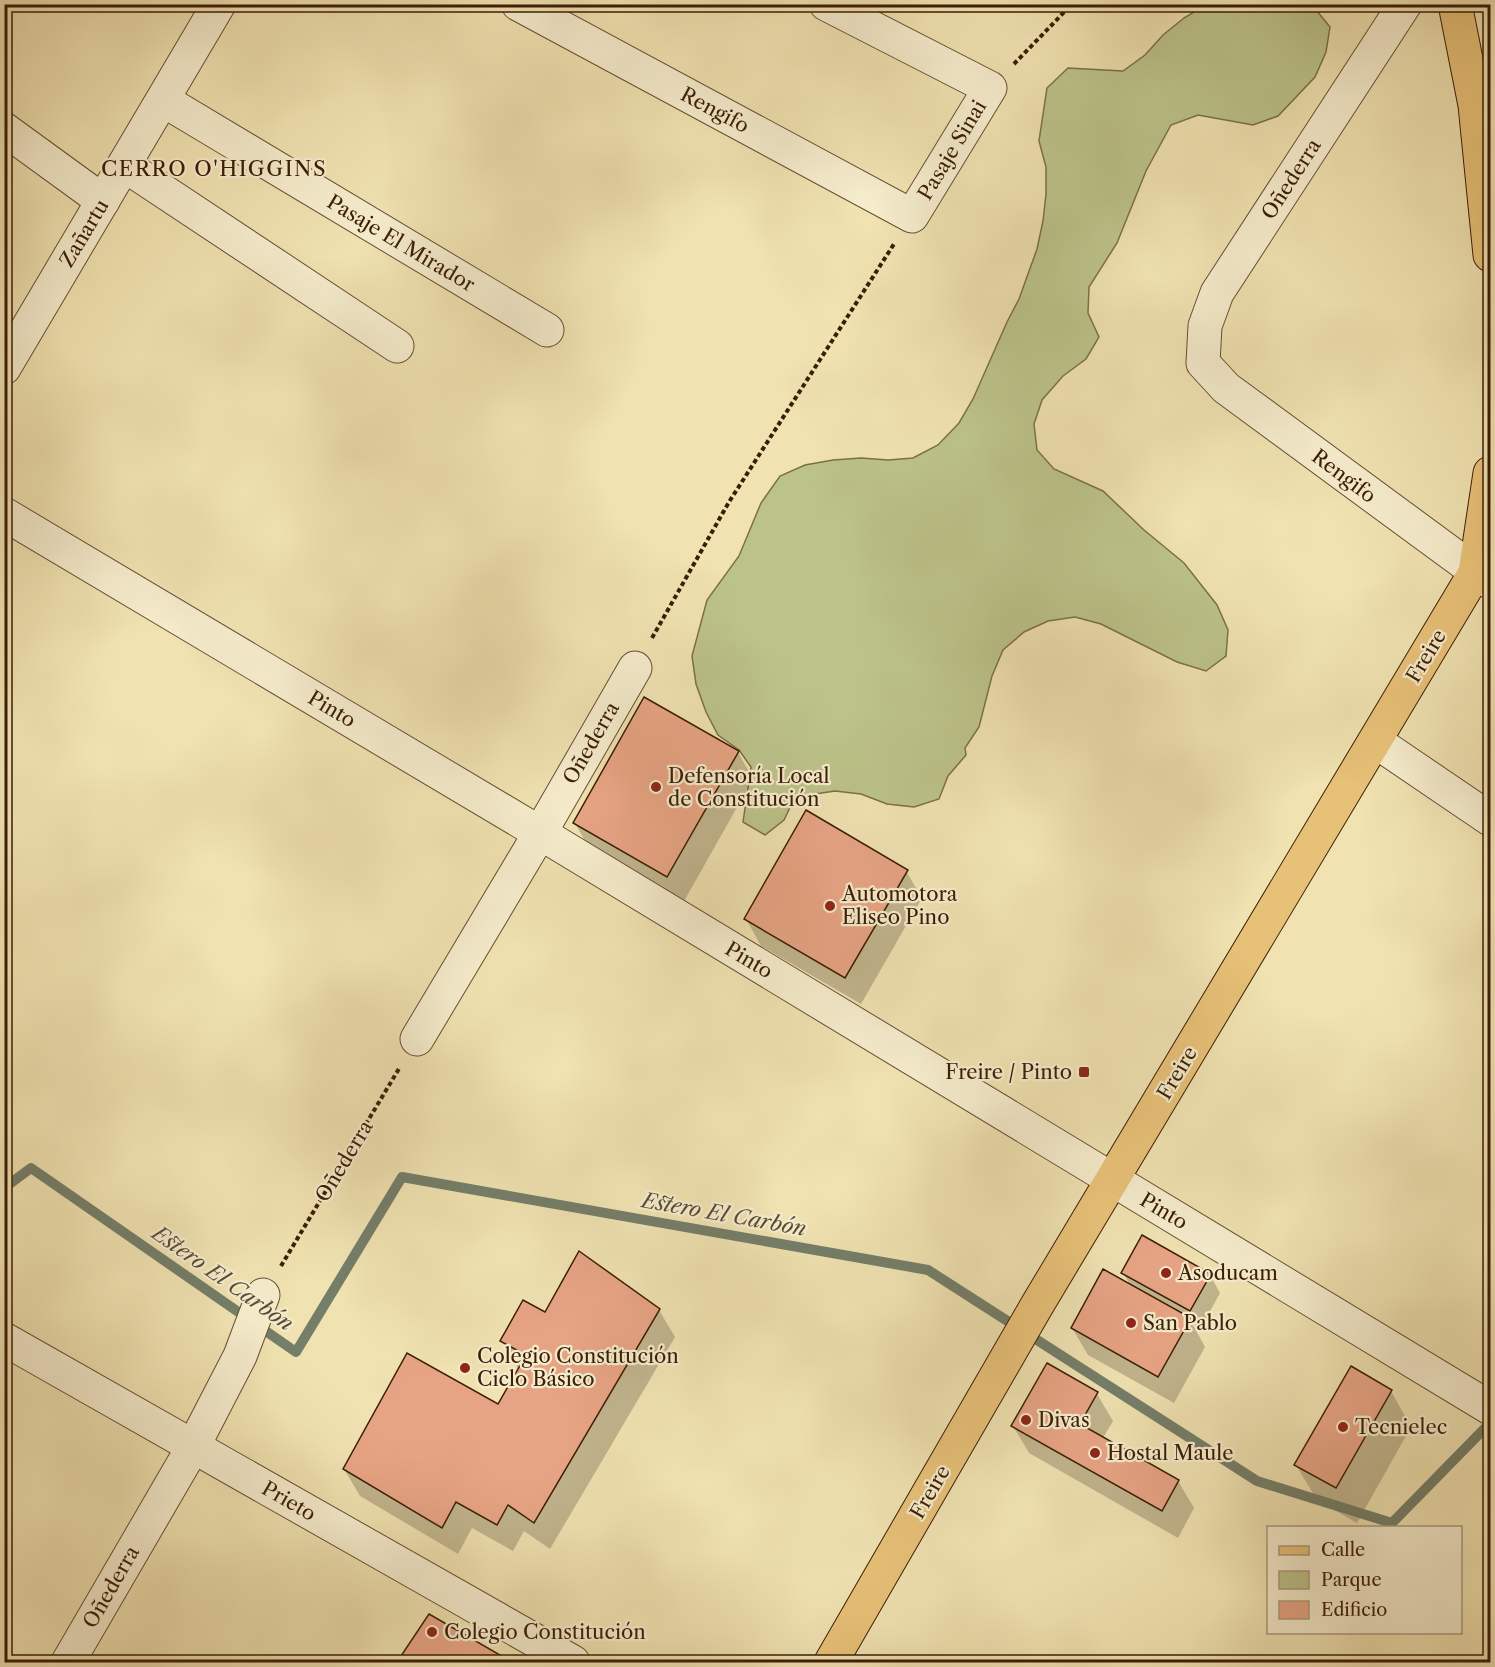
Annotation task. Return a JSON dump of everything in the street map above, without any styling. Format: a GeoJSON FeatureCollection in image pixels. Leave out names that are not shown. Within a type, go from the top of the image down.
{"type":"FeatureCollection","features":[{"type":"Feature","properties":{"kind":"main road"},"geometry":{"type":"LineString","coordinates":[[1455,4],[1475,105],[1491,255]]}},
{"type":"Feature","properties":{"kind":"main road","name":"Freire"},"geometry":{"type":"LineString","coordinates":[[831,1662],[1036,1307],[1375,741],[1483,578],[1491,473]]}},
{"type":"Feature","properties":{"kind":"street","name":"Zañartu"},"geometry":{"type":"LineString","coordinates":[[4,368],[219,4]]}},
{"type":"Feature","properties":{"kind":"street","name":"Rengifo"},"geometry":{"type":"LineString","coordinates":[[518,4],[912,216]]}},
{"type":"Feature","properties":{"kind":"street","name":"Pasaje Sinai"},"geometry":{"type":"LineString","coordinates":[[826,4],[990,88],[912,216]]}},
{"type":"Feature","properties":{"kind":"street","name":"Oñederra"},"geometry":{"type":"LineString","coordinates":[[1203,363],[1205,326],[1217,292],[1405,4]]}},
{"type":"Feature","properties":{"kind":"street","name":"Pasaje El Mirador"},"geometry":{"type":"LineString","coordinates":[[163,100],[547,330]]}},
{"type":"Feature","properties":{"kind":"street"},"geometry":{"type":"LineString","coordinates":[[4,129],[103,201]]}},
{"type":"Feature","properties":{"kind":"street"},"geometry":{"type":"LineString","coordinates":[[124,165],[398,346]]}},
{"type":"Feature","properties":{"kind":"street","name":"Rengifo"},"geometry":{"type":"LineString","coordinates":[[1203,363],[1226,388],[1483,578]]}},
{"type":"Feature","properties":{"kind":"street","name":"Pinto"},"geometry":{"type":"LineString","coordinates":[[4,514],[540,833],[1485,1405]]}},
{"type":"Feature","properties":{"kind":"street","name":"Oñederra"},"geometry":{"type":"LineString","coordinates":[[417,1039],[635,668]]}},
{"type":"Feature","properties":{"kind":"street"},"geometry":{"type":"LineString","coordinates":[[1375,741],[1491,819]]}},
{"type":"Feature","properties":{"kind":"street","name":"Oñederra"},"geometry":{"type":"LineString","coordinates":[[68,1662],[193,1447],[240,1356],[263,1295]]}},
{"type":"Feature","properties":{"kind":"street","name":"Prieto"},"geometry":{"type":"LineString","coordinates":[[4,1339],[573,1662]]}},
{"type":"Feature","properties":{"kind":"path"},"geometry":{"type":"LineString","coordinates":[[990,88],[1072,4]]}},
{"type":"Feature","properties":{"kind":"path"},"geometry":{"type":"LineString","coordinates":[[635,668],[729,502],[912,216]]}},
{"type":"Feature","properties":{"kind":"path","name":"Oñederra"},"geometry":{"type":"LineString","coordinates":[[263,1295],[417,1039]]}},
{"type":"Feature","properties":{"kind":"green space"},"geometry":{"type":"Polygon","coordinates":[[[1308,4],[1313,6],[1330,27],[1326,52],[1315,77],[1278,116],[1253,125],[1198,115],[1171,125],[1146,171],[1117,243],[1089,287],[1088,313],[1099,337],[1086,359],[1063,376],[1042,400],[1034,424],[1037,450],[1054,469],[1103,491],[1144,530],[1184,563],[1217,605],[1228,630],[1226,656],[1206,671],[1177,662],[1101,624],[1075,617],[1048,621],[1024,632],[1003,650],[992,676],[979,727],[965,748],[966,755],[948,776],[939,799],[914,807],[887,804],[861,794],[835,791],[795,797],[784,820],[765,835],[743,822],[751,767],[739,750],[718,735],[706,712],[696,684],[692,656],[707,600],[739,556],[761,503],[780,476],[805,465],[833,460],[913,458],[938,445],[959,423],[973,399],[1019,299],[1037,249],[1046,194],[1046,167],[1039,141],[1047,88],[1068,68],[1123,71],[1145,55],[1163,35],[1184,18],[1205,5],[1308,4]]]}},
{"type":"Feature","properties":{"kind":"building","name":"Defensoría Local de Constitución"},"geometry":{"type":"Polygon","coordinates":[[[644,697],[739,751],[667,877],[573,823],[644,697]]]}},
{"type":"Feature","properties":{"kind":"building"},"geometry":{"type":"Polygon","coordinates":[[[806,810],[908,870],[845,978],[744,919],[806,810]]]}},
{"type":"Feature","properties":{"kind":"building","name":"Asoducam"},"geometry":{"type":"Polygon","coordinates":[[[1142,1235],[1211,1274],[1190,1311],[1121,1273],[1142,1235]]]}},
{"type":"Feature","properties":{"kind":"building"},"geometry":{"type":"Polygon","coordinates":[[[579,1251],[660,1309],[534,1523],[508,1505],[497,1525],[456,1502],[442,1528],[343,1469],[407,1353],[498,1404],[526,1355],[500,1341],[523,1300],[545,1312],[579,1251]]]}},
{"type":"Feature","properties":{"kind":"building","name":"San Pablo"},"geometry":{"type":"Polygon","coordinates":[[[1103,1269],[1191,1318],[1158,1377],[1071,1328],[1103,1269]]]}},
{"type":"Feature","properties":{"kind":"building","name":"Hostal Maule"},"geometry":{"type":"Polygon","coordinates":[[[1047,1363],[1098,1392],[1080,1424],[1179,1480],[1162,1511],[1011,1426],[1047,1363]]]}},
{"type":"Feature","properties":{"kind":"building","name":"Tecnielec"},"geometry":{"type":"Polygon","coordinates":[[[1351,1366],[1392,1390],[1336,1488],[1294,1465],[1351,1366]]]}},
{"type":"Feature","properties":{"kind":"building","name":"Colegio Constitución"},"geometry":{"type":"Polygon","coordinates":[[[429,1614],[512,1662],[397,1662],[429,1614]]]}},
{"type":"Feature","properties":{"kind":"waterway","name":"Estero El Carbón"},"geometry":{"type":"LineString","coordinates":[[4,1188],[31,1168],[296,1352],[402,1177],[928,1270],[1257,1481],[1392,1523],[1490,1423]]}},
{"type":"Feature","properties":{"kind":"place","name":"Defensoría Local de Constitución"},"geometry":{"type":"Point","coordinates":[656,787]}},
{"type":"Feature","properties":{"kind":"place","name":"Automotora Eliseo Pino"},"geometry":{"type":"Point","coordinates":[830,906]}},
{"type":"Feature","properties":{"kind":"place","name":"Freire / Pinto"},"geometry":{"type":"Point","coordinates":[1084,1072]}},
{"type":"Feature","properties":{"kind":"place","name":"Asoducam"},"geometry":{"type":"Point","coordinates":[1166,1273]}},
{"type":"Feature","properties":{"kind":"place","name":"San Pablo"},"geometry":{"type":"Point","coordinates":[1131,1323]}},
{"type":"Feature","properties":{"kind":"place","name":"Colegio Constitución Ciclo Básico"},"geometry":{"type":"Point","coordinates":[465,1368]}},
{"type":"Feature","properties":{"kind":"place","name":"Divas"},"geometry":{"type":"Point","coordinates":[1026,1420]}},
{"type":"Feature","properties":{"kind":"place","name":"Tecnielec"},"geometry":{"type":"Point","coordinates":[1343,1427]}},
{"type":"Feature","properties":{"kind":"place","name":"Hostal Maule"},"geometry":{"type":"Point","coordinates":[1095,1453]}},
{"type":"Feature","properties":{"kind":"place","name":"Colegio Constitución"},"geometry":{"type":"Point","coordinates":[432,1632]}},
{"type":"Feature","properties":{"kind":"district","name":"CERRO O'HIGGINS"},"geometry":{"type":"Point","coordinates":[214,168]}}]}
